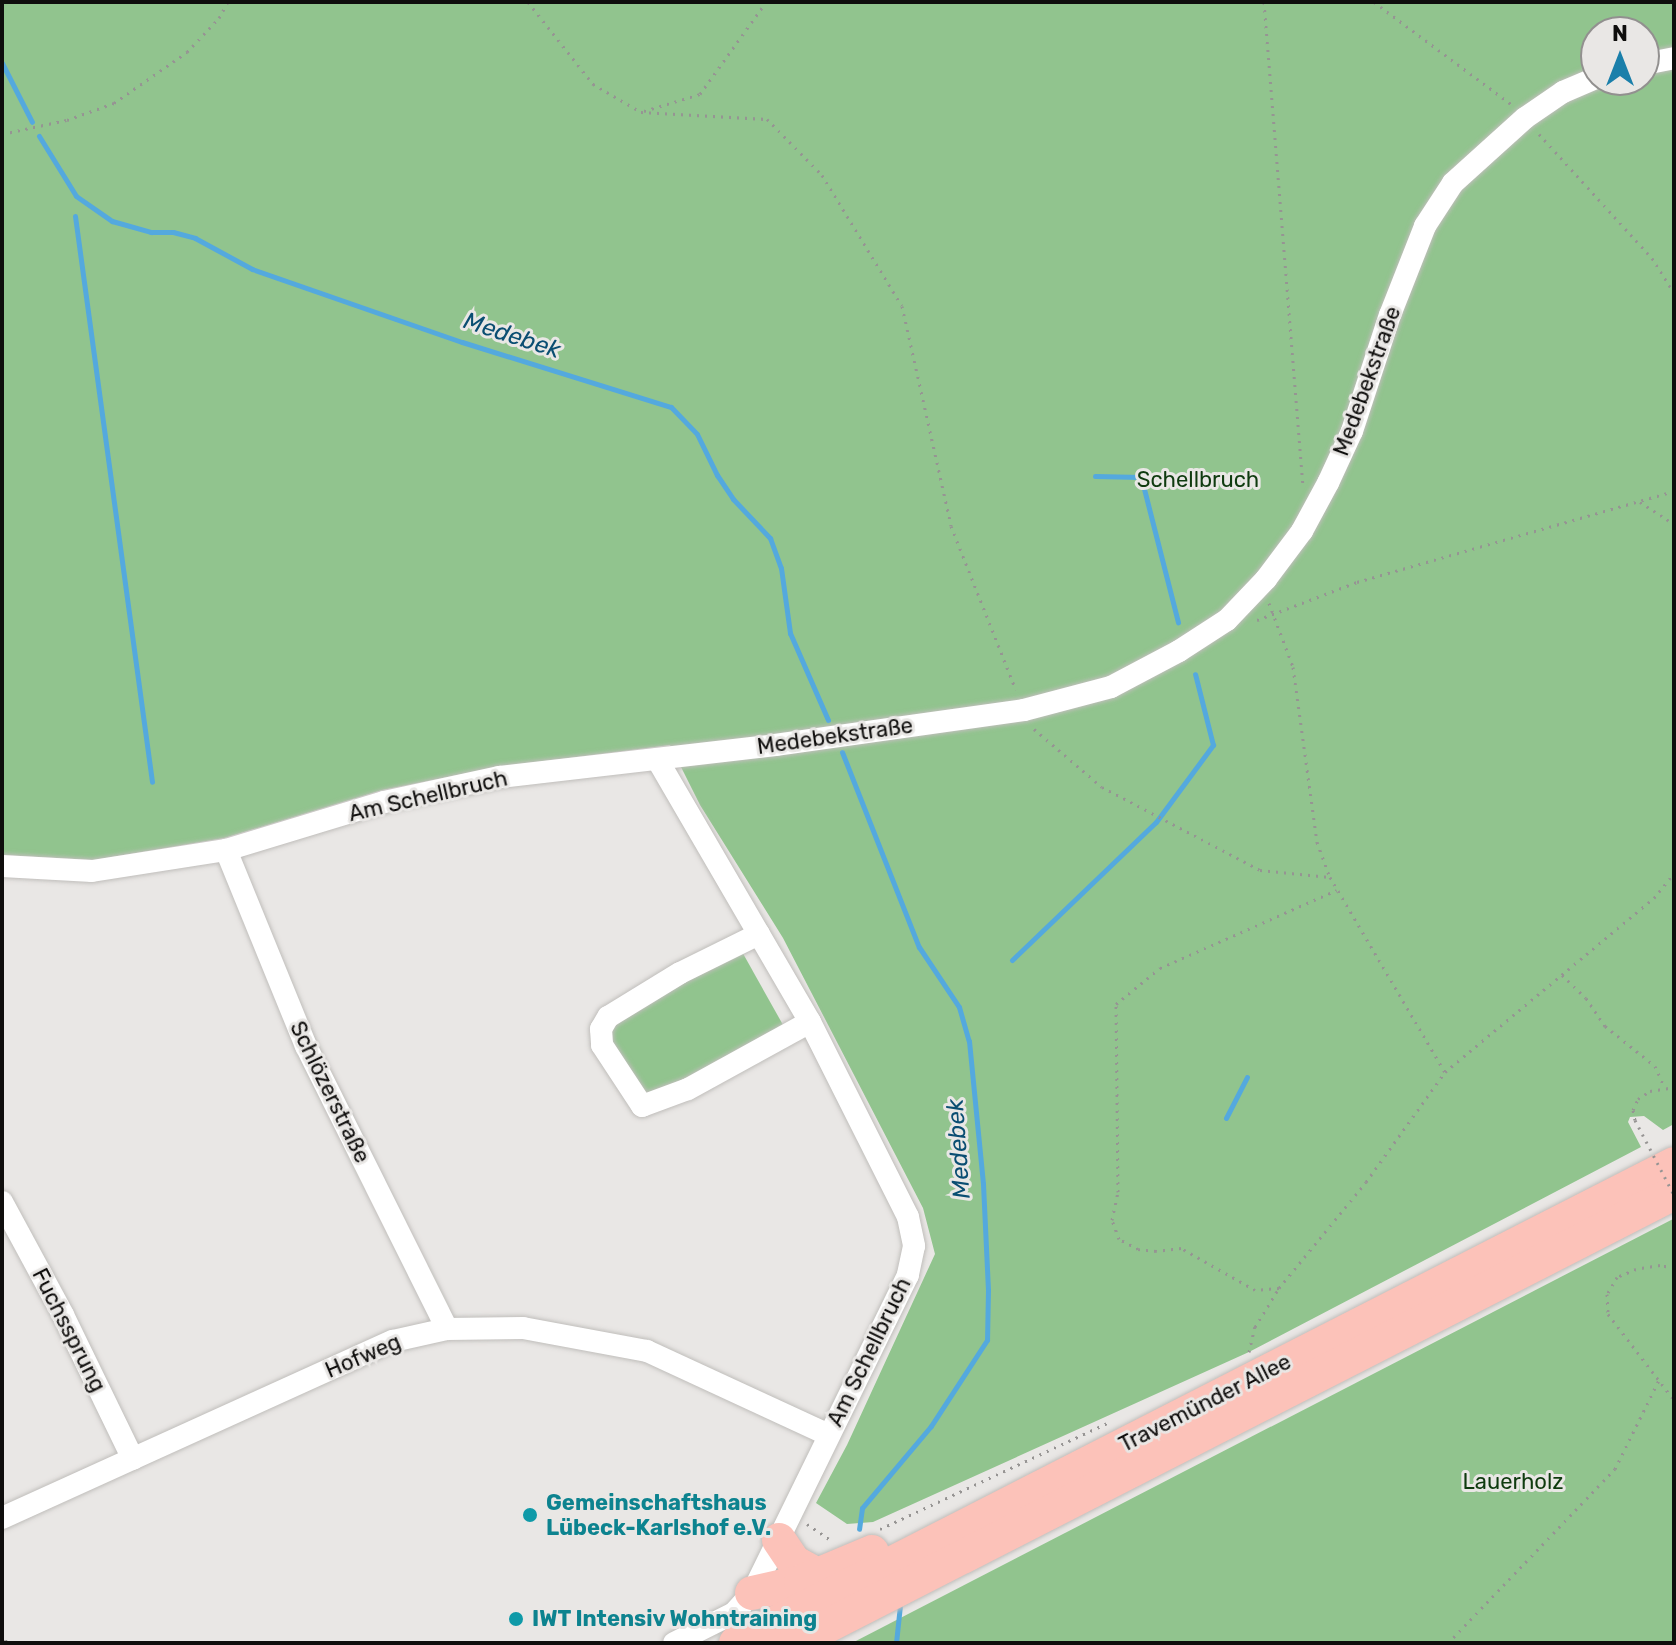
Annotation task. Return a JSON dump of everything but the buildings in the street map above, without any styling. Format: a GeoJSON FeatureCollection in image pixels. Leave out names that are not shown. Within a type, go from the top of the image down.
{"type":"FeatureCollection","features":[{"type":"Feature","properties":{"kind":"highway","name":"Travemünder Allee"},"geometry":{"type":"LineString","coordinates":[[736,1643],[1674,1164]]}},
{"type":"Feature","properties":{"kind":"highway","name":"Travemünder Allee"},"geometry":{"type":"LineString","coordinates":[[794,1643],[1674,1194]]}},
{"type":"Feature","properties":{"kind":"highway"},"geometry":{"type":"LineString","coordinates":[[752,1593],[801,1582],[1040,1487]]}},
{"type":"Feature","properties":{"kind":"highway"},"geometry":{"type":"LineString","coordinates":[[779,1540],[794,1562],[816,1574]]}},
{"type":"Feature","properties":{"kind":"street","name":"Medebekstraße"},"geometry":{"type":"LineString","coordinates":[[657,759],[1024,710],[1111,687],[1179,651],[1227,620],[1266,579],[1302,531],[1352,431],[1390,315],[1425,226],[1453,183],[1525,118],[1563,92],[1580,85]]}},
{"type":"Feature","properties":{"kind":"street","name":"Am Schellbruch"},"geometry":{"type":"LineString","coordinates":[[5,869],[92,871],[226,850],[384,802],[500,777],[657,759],[810,1022],[908,1217],[914,1246],[908,1275],[752,1593]]}},
{"type":"Feature","properties":{"kind":"street","name":"Schlözerstraße"},"geometry":{"type":"LineString","coordinates":[[226,850],[306,1046],[447,1329]]}},
{"type":"Feature","properties":{"kind":"street"},"geometry":{"type":"LineString","coordinates":[[759,934],[680,973],[608,1017],[601,1029],[602,1045],[642,1106],[688,1089],[810,1022]]}},
{"type":"Feature","properties":{"kind":"street","name":"Fuchssprung"},"geometry":{"type":"LineString","coordinates":[[2,1202],[63,1315],[133,1459]]}},
{"type":"Feature","properties":{"kind":"street","name":"Hofweg"},"geometry":{"type":"LineString","coordinates":[[2,1518],[393,1341],[447,1329],[523,1328],[647,1351],[829,1435]]}},
{"type":"Feature","properties":{"kind":"street"},"geometry":{"type":"LineString","coordinates":[[674,1643],[734,1613],[752,1593]]}},
{"type":"Feature","properties":{"kind":"path"},"geometry":{"type":"LineString","coordinates":[[2,134],[67,120],[114,103],[187,52],[219,18],[228,2]]}},
{"type":"Feature","properties":{"kind":"path"},"geometry":{"type":"LineString","coordinates":[[528,2],[593,84],[641,112],[767,119],[822,175],[902,306],[951,526],[1030,726],[1102,787],[1260,870],[1330,877]]}},
{"type":"Feature","properties":{"kind":"path"},"geometry":{"type":"LineString","coordinates":[[641,112],[700,94],[766,2]]}},
{"type":"Feature","properties":{"kind":"path"},"geometry":{"type":"LineString","coordinates":[[1374,2],[1525,118],[1652,258],[1674,293]]}},
{"type":"Feature","properties":{"kind":"path"},"geometry":{"type":"LineString","coordinates":[[1245,625],[1357,582],[1674,491]]}},
{"type":"Feature","properties":{"kind":"path"},"geometry":{"type":"LineString","coordinates":[[1640,502],[1674,524]]}},
{"type":"Feature","properties":{"kind":"path"},"geometry":{"type":"LineString","coordinates":[[1249,1357],[1255,1327],[1279,1288],[1366,1182],[1445,1072],[1654,898],[1674,873]]}},
{"type":"Feature","properties":{"kind":"path"},"geometry":{"type":"LineString","coordinates":[[1279,1288],[1255,1290],[1181,1248],[1147,1250],[1119,1239],[1112,1220],[1118,1192],[1116,1004],[1160,968],[1337,890]]}},
{"type":"Feature","properties":{"kind":"path"},"geometry":{"type":"LineString","coordinates":[[1562,975],[1586,998],[1605,1026],[1655,1066],[1665,1088]]}},
{"type":"Feature","properties":{"kind":"path"},"geometry":{"type":"LineString","coordinates":[[1674,1087],[1638,1099],[1633,1110],[1635,1120],[1674,1194]]}},
{"type":"Feature","properties":{"kind":"path"},"geometry":{"type":"LineString","coordinates":[[1674,1268],[1660,1265],[1636,1269],[1617,1277],[1607,1294],[1608,1314],[1674,1400]]}},
{"type":"Feature","properties":{"kind":"path"},"geometry":{"type":"LineString","coordinates":[[1448,1643],[1615,1469],[1659,1380]]}},
{"type":"Feature","properties":{"kind":"path"},"geometry":{"type":"LineString","coordinates":[[2,1633],[6,1641],[2,1642]]}},
{"type":"Feature","properties":{"kind":"green space","name":"Schellbruch"},"geometry":{"type":"Polygon","coordinates":[[[2,2],[1674,2],[1674,1124],[1663,1130],[1644,1116],[1630,1117],[1628,1122],[1641,1147],[1249,1352],[873,1522],[847,1524],[816,1503],[847,1445],[935,1254],[923,1208],[783,938],[700,805],[670,745],[498,767],[382,790],[224,838],[94,860],[2,855],[2,2]]]}},
{"type":"Feature","properties":{"kind":"green space"},"geometry":{"type":"Polygon","coordinates":[[[741,950],[787,1032],[644,1100],[607,1042],[608,1026],[741,950]]]}},
{"type":"Feature","properties":{"kind":"green space","name":"Lauerholz"},"geometry":{"type":"Polygon","coordinates":[[[1673,1219],[1674,1643],[852,1643],[1673,1219]]]}},
{"type":"Feature","properties":{"kind":"waterway","name":"Medebek"},"geometry":{"type":"LineString","coordinates":[[2,63],[32,122]]}},
{"type":"Feature","properties":{"kind":"waterway","name":"Medebek"},"geometry":{"type":"LineString","coordinates":[[39,136],[76,196],[112,221],[151,232],[173,232],[195,238],[252,269],[462,342],[671,407],[697,434],[733,499],[770,538],[781,568],[790,633],[828,720]]}},
{"type":"Feature","properties":{"kind":"waterway"},"geometry":{"type":"LineString","coordinates":[[75,216],[152,782]]}},
{"type":"Feature","properties":{"kind":"waterway"},"geometry":{"type":"LineString","coordinates":[[1095,476],[1141,477],[1178,622]]}},
{"type":"Feature","properties":{"kind":"waterway"},"geometry":{"type":"LineString","coordinates":[[1012,960],[1156,822],[1213,745],[1195,674]]}},
{"type":"Feature","properties":{"kind":"waterway","name":"Medebek"},"geometry":{"type":"LineString","coordinates":[[842,752],[919,947],[959,1007],[969,1041],[983,1184],[988,1290],[987,1340],[931,1426],[862,1508],[859,1529]]}},
{"type":"Feature","properties":{"kind":"waterway"},"geometry":{"type":"LineString","coordinates":[[1226,1118],[1247,1077]]}},
{"type":"Feature","properties":{"kind":"waterway","name":"Medebek"},"geometry":{"type":"LineString","coordinates":[[896,1643],[900,1607]]}},
{"type":"Feature","properties":{"kind":"place","name":"Gemeinschaftshaus Lübeck-Karlshof e.V."},"geometry":{"type":"Point","coordinates":[530,1515]}},
{"type":"Feature","properties":{"kind":"place","name":"IWT Intensiv Wohntraining"},"geometry":{"type":"Point","coordinates":[516,1619]}}]}
